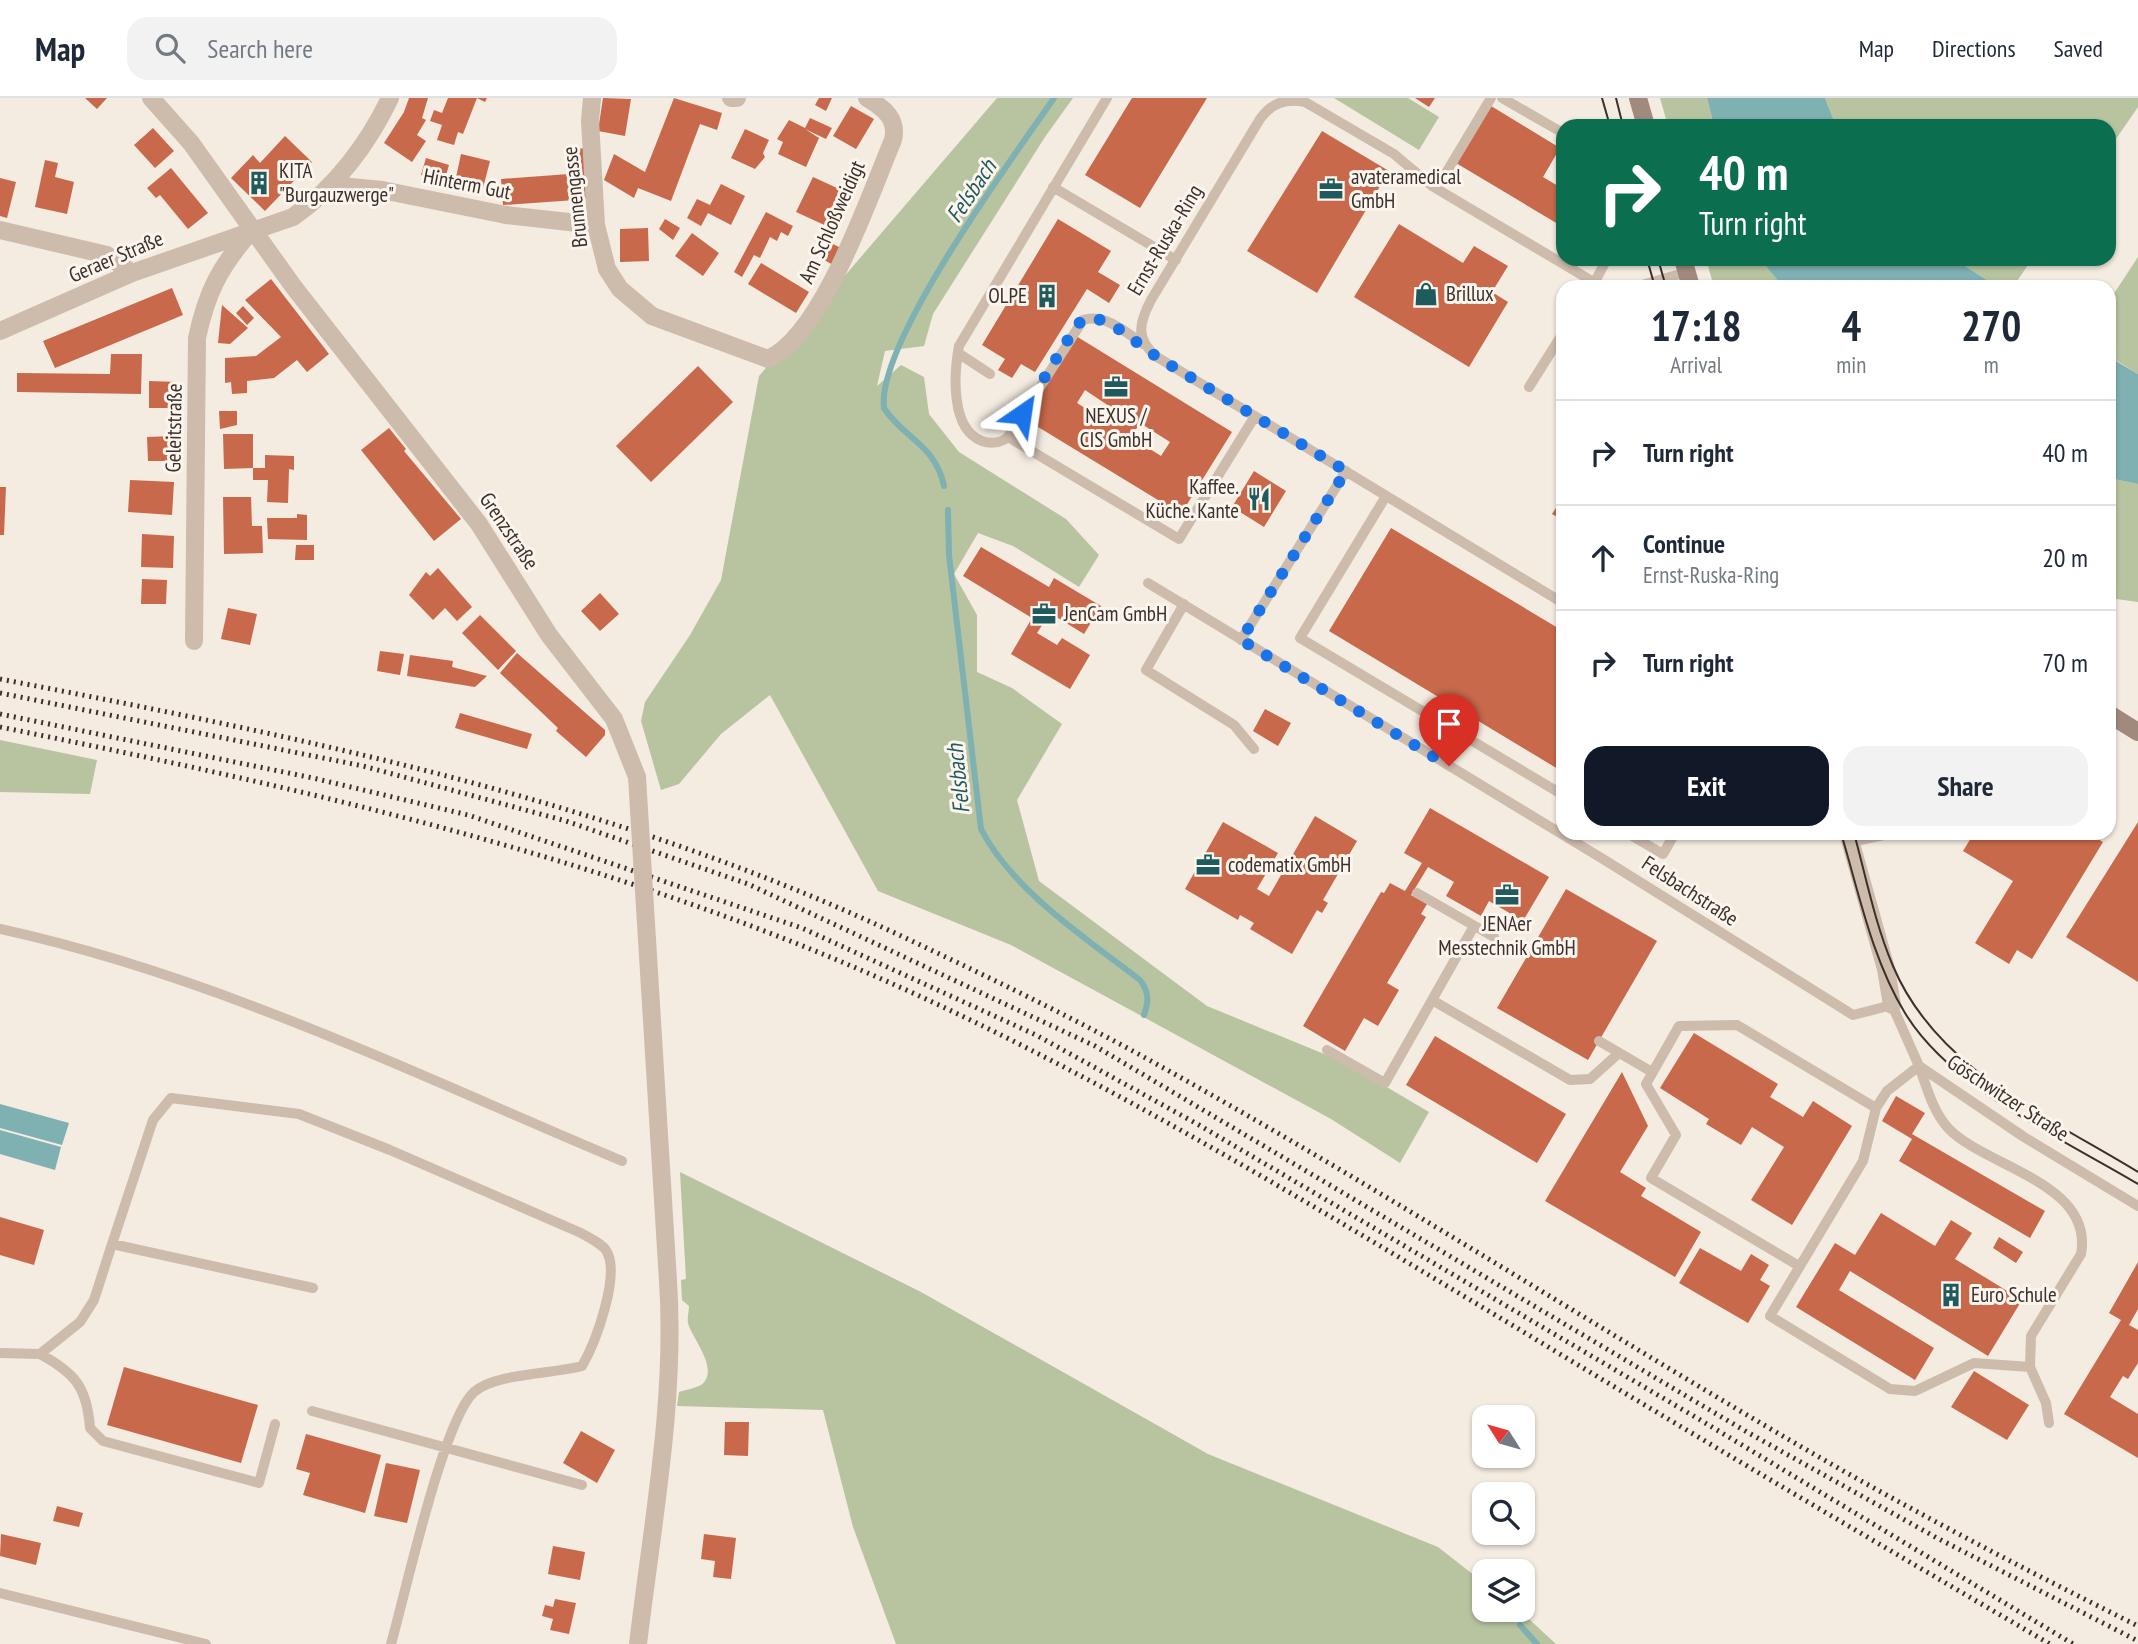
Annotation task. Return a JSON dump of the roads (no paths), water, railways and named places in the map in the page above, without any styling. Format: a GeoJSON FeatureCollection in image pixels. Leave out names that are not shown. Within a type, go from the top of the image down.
{"type":"FeatureCollection","features":[{"type":"Feature","properties":{"kind":"main road"},"geometry":{"type":"LineString","coordinates":[[1638,98],[1644,119]]}},
{"type":"Feature","properties":{"kind":"main road"},"geometry":{"type":"LineString","coordinates":[[2116,718],[2138,732]]}},
{"type":"Feature","properties":{"kind":"street","name":"Grenzstraße"},"geometry":{"type":"LineString","coordinates":[[151,98],[191,143],[251,231],[480,524],[548,635],[614,719],[637,777],[670,1313],[664,1419],[638,1644]]}},
{"type":"Feature","properties":{"kind":"street","name":"Geraer Straße"},"geometry":{"type":"LineString","coordinates":[[0,331],[132,273],[293,217],[330,184],[369,138],[390,98]]}},
{"type":"Feature","properties":{"kind":"street","name":"Brunnengasse"},"geometry":{"type":"LineString","coordinates":[[592,98],[590,121],[596,225],[607,269],[630,300],[652,316],[768,359]]}},
{"type":"Feature","properties":{"kind":"street"},"geometry":{"type":"LineString","coordinates":[[731,98],[737,98]]}},
{"type":"Feature","properties":{"kind":"street","name":"Am Schloßweidigt"},"geometry":{"type":"LineString","coordinates":[[768,359],[790,342],[822,299],[893,140],[895,128],[891,117],[867,98]]}},
{"type":"Feature","properties":{"kind":"street","name":"Hinterm Gut"},"geometry":{"type":"LineString","coordinates":[[330,184],[382,190],[506,215],[596,225]]}},
{"type":"Feature","properties":{"kind":"street"},"geometry":{"type":"LineString","coordinates":[[0,230],[107,256],[132,273]]}},
{"type":"Feature","properties":{"kind":"street","name":"Geleitstraße"},"geometry":{"type":"LineString","coordinates":[[194,641],[197,338],[206,297],[227,258],[251,231]]}},
{"type":"Feature","properties":{"kind":"street","name":"Göschwitzer Straße"},"geometry":{"type":"LineString","coordinates":[[1850,840],[1886,969],[1892,1005]]}},
{"type":"Feature","properties":{"kind":"lane"},"geometry":{"type":"LineString","coordinates":[[1107,98],[962,339],[957,353],[956,391],[965,425],[985,442],[998,442],[1008,437],[1083,320],[1104,320],[1145,345],[1157,357],[1556,599]]}},
{"type":"Feature","properties":{"kind":"lane"},"geometry":{"type":"LineString","coordinates":[[1437,188],[1491,98]]}},
{"type":"Feature","properties":{"kind":"lane"},"geometry":{"type":"LineString","coordinates":[[1502,98],[1556,129]]}},
{"type":"Feature","properties":{"kind":"lane","name":"Ernst-Ruska-Ring"},"geometry":{"type":"LineString","coordinates":[[1145,345],[1141,336],[1141,321],[1271,102],[1290,99],[1305,102],[1394,154],[1437,188],[1556,261]]}},
{"type":"Feature","properties":{"kind":"lane"},"geometry":{"type":"LineString","coordinates":[[1053,187],[1175,260]]}},
{"type":"Feature","properties":{"kind":"lane","name":"Ernst-Ruska-Ring"},"geometry":{"type":"LineString","coordinates":[[1564,266],[1586,280]]}},
{"type":"Feature","properties":{"kind":"lane"},"geometry":{"type":"LineString","coordinates":[[1661,280],[1687,273]]}},
{"type":"Feature","properties":{"kind":"lane"},"geometry":{"type":"LineString","coordinates":[[1530,387],[1556,345]]}},
{"type":"Feature","properties":{"kind":"lane"},"geometry":{"type":"LineString","coordinates":[[957,353],[990,374]]}},
{"type":"Feature","properties":{"kind":"lane"},"geometry":{"type":"LineString","coordinates":[[1008,437],[1179,540],[1255,416]]}},
{"type":"Feature","properties":{"kind":"lane"},"geometry":{"type":"LineString","coordinates":[[1241,640],[1346,471]]}},
{"type":"Feature","properties":{"kind":"lane"},"geometry":{"type":"LineString","coordinates":[[1386,496],[1300,638],[1556,791]]}},
{"type":"Feature","properties":{"kind":"lane","name":"Felsbachstraße"},"geometry":{"type":"LineString","coordinates":[[1148,583],[1556,830]]}},
{"type":"Feature","properties":{"kind":"lane"},"geometry":{"type":"LineString","coordinates":[[1184,604],[1146,670],[1234,725],[1254,749]]}},
{"type":"Feature","properties":{"kind":"lane","name":"Felsbachstraße"},"geometry":{"type":"LineString","coordinates":[[1573,840],[1853,1016],[1892,1005]]}},
{"type":"Feature","properties":{"kind":"lane"},"geometry":{"type":"LineString","coordinates":[[1639,840],[1663,854],[1671,840]]}},
{"type":"Feature","properties":{"kind":"lane"},"geometry":{"type":"LineString","coordinates":[[1417,893],[1494,937]]}},
{"type":"Feature","properties":{"kind":"lane"},"geometry":{"type":"LineString","coordinates":[[1327,1050],[1385,1083],[1474,926]]}},
{"type":"Feature","properties":{"kind":"lane"},"geometry":{"type":"LineString","coordinates":[[0,929],[58,942],[239,1000],[622,1161]]}},
{"type":"Feature","properties":{"kind":"lane"},"geometry":{"type":"LineString","coordinates":[[1432,1000],[1570,1080],[1590,1079],[1619,1053]]}},
{"type":"Feature","properties":{"kind":"lane","name":"Göschwitzer Straße"},"geometry":{"type":"LineString","coordinates":[[1892,1005],[1919,1066],[1999,1121],[2138,1206]]}},
{"type":"Feature","properties":{"kind":"lane"},"geometry":{"type":"LineString","coordinates":[[1799,1266],[1651,1178],[1676,1135],[1646,1084],[1679,1026],[1737,1025],[1876,1108]]}},
{"type":"Feature","properties":{"kind":"lane"},"geometry":{"type":"LineString","coordinates":[[1599,1041],[1652,1072]]}},
{"type":"Feature","properties":{"kind":"lane"},"geometry":{"type":"LineString","coordinates":[[2030,1367],[1974,1363],[1915,1391],[1890,1389],[1770,1315],[1863,1161],[1876,1108],[1887,1091],[1919,1066],[1936,1113],[1951,1131],[2055,1192],[2074,1216],[2084,1239],[2081,1254],[2031,1336],[2030,1367],[2046,1403],[2049,1423]]}},
{"type":"Feature","properties":{"kind":"lane"},"geometry":{"type":"LineString","coordinates":[[40,1354],[80,1322],[94,1300],[153,1120],[171,1098],[299,1114],[581,1233],[606,1249],[613,1268],[594,1346],[582,1366],[494,1382],[475,1392],[459,1413],[446,1448],[391,1644]]}},
{"type":"Feature","properties":{"kind":"lane"},"geometry":{"type":"LineString","coordinates":[[113,1244],[313,1288]]}},
{"type":"Feature","properties":{"kind":"lane"},"geometry":{"type":"LineString","coordinates":[[0,1353],[40,1354],[60,1365],[78,1382],[88,1402],[90,1428],[103,1441],[259,1483],[275,1424]]}},
{"type":"Feature","properties":{"kind":"lane"},"geometry":{"type":"LineString","coordinates":[[312,1411],[582,1485]]}},
{"type":"Feature","properties":{"kind":"lane"},"geometry":{"type":"LineString","coordinates":[[0,1593],[167,1639],[206,1644]]}},
{"type":"Feature","properties":{"kind":"water"},"geometry":{"type":"Polygon","coordinates":[[[1707,98],[1825,98],[1833,119],[1712,119],[1707,98]]]}},
{"type":"Feature","properties":{"kind":"water"},"geometry":{"type":"Polygon","coordinates":[[[1766,266],[1965,266],[1987,280],[1777,280],[1766,266]]]}},
{"type":"Feature","properties":{"kind":"water"},"geometry":{"type":"Polygon","coordinates":[[[2116,361],[2138,374],[2138,484],[2116,479],[2116,361]]]}},
{"type":"Feature","properties":{"kind":"water"},"geometry":{"type":"Polygon","coordinates":[[[0,1104],[69,1123],[62,1145],[0,1128],[0,1104]]]}},
{"type":"Feature","properties":{"kind":"water"},"geometry":{"type":"Polygon","coordinates":[[[0,1130],[61,1147],[55,1170],[0,1154],[0,1130]]]}},
{"type":"Feature","properties":{"kind":"waterway","name":"Felsbach"},"geometry":{"type":"LineString","coordinates":[[944,486],[934,460],[884,408],[887,378],[902,340],[951,250],[1054,98]]}},
{"type":"Feature","properties":{"kind":"waterway","name":"Felsbach"},"geometry":{"type":"LineString","coordinates":[[948,510],[949,555],[981,829],[1011,873],[1031,893],[1140,980],[1147,997],[1144,1015]]}},
{"type":"Feature","properties":{"kind":"waterway"},"geometry":{"type":"LineString","coordinates":[[1520,1625],[1537,1644]]}},
{"type":"Feature","properties":{"kind":"tram line"},"geometry":{"type":"LineString","coordinates":[[1602,98],[1608,119]]}},
{"type":"Feature","properties":{"kind":"tram line"},"geometry":{"type":"LineString","coordinates":[[1616,98],[1621,119]]}},
{"type":"Feature","properties":{"kind":"tram line"},"geometry":{"type":"LineString","coordinates":[[1649,266],[1653,280]]}},
{"type":"Feature","properties":{"kind":"tram line"},"geometry":{"type":"LineString","coordinates":[[1660,266],[1664,280]]}},
{"type":"Feature","properties":{"kind":"tram line"},"geometry":{"type":"LineString","coordinates":[[1843,840],[1867,925],[1884,971],[1905,1013],[1925,1040],[1979,1089],[2043,1130],[2138,1184]]}},
{"type":"Feature","properties":{"kind":"tram line"},"geometry":{"type":"LineString","coordinates":[[1856,840],[1876,917],[1893,966],[1912,1002],[1937,1034],[1966,1062],[1998,1087],[2138,1172]]}},
{"type":"Feature","properties":{"kind":"railway"},"geometry":{"type":"LineString","coordinates":[[0,679],[344,751],[569,810],[680,846],[790,887],[897,934],[1015,990],[1131,1050],[1298,1145],[1836,1466],[1964,1537],[2138,1626]]}},
{"type":"Feature","properties":{"kind":"railway"},"geometry":{"type":"LineString","coordinates":[[0,693],[363,766],[566,821],[748,884],[1095,1046],[1747,1432],[1937,1538],[2138,1641]]}},
{"type":"Feature","properties":{"kind":"railway"},"geometry":{"type":"LineString","coordinates":[[0,714],[313,778],[468,815],[802,928],[1036,1035],[1199,1125],[1702,1421],[2073,1644]]}},
{"type":"Feature","properties":{"kind":"railway"},"geometry":{"type":"LineString","coordinates":[[0,727],[355,805],[587,870],[701,908],[814,951],[926,999],[1076,1073],[1223,1154],[2050,1644]]}},
{"type":"Feature","properties":{"kind":"place","name":"KITA \"Burgauzwerge\""},"geometry":{"type":"Point","coordinates":[259,183]}},
{"type":"Feature","properties":{"kind":"place","name":"avateramedical GmbH"},"geometry":{"type":"Point","coordinates":[1331,189]}},
{"type":"Feature","properties":{"kind":"place","name":"Brillux"},"geometry":{"type":"Point","coordinates":[1426,294]}},
{"type":"Feature","properties":{"kind":"place","name":"OLPE"},"geometry":{"type":"Point","coordinates":[1047,296]}},
{"type":"Feature","properties":{"kind":"place","name":"NEXUS / CIS GmbH"},"geometry":{"type":"Point","coordinates":[1116,387]}},
{"type":"Feature","properties":{"kind":"place","name":"Kaffee. Küche. Kante"},"geometry":{"type":"Point","coordinates":[1259,499]}},
{"type":"Feature","properties":{"kind":"place","name":"JenCam GmbH"},"geometry":{"type":"Point","coordinates":[1044,614]}},
{"type":"Feature","properties":{"kind":"place","name":"codematix GmbH"},"geometry":{"type":"Point","coordinates":[1208,865]}},
{"type":"Feature","properties":{"kind":"place","name":"JENAer Messtechnik GmbH"},"geometry":{"type":"Point","coordinates":[1507,895]}},
{"type":"Feature","properties":{"kind":"place","name":"Euro Schule"},"geometry":{"type":"Point","coordinates":[1951,1295]}}]}
